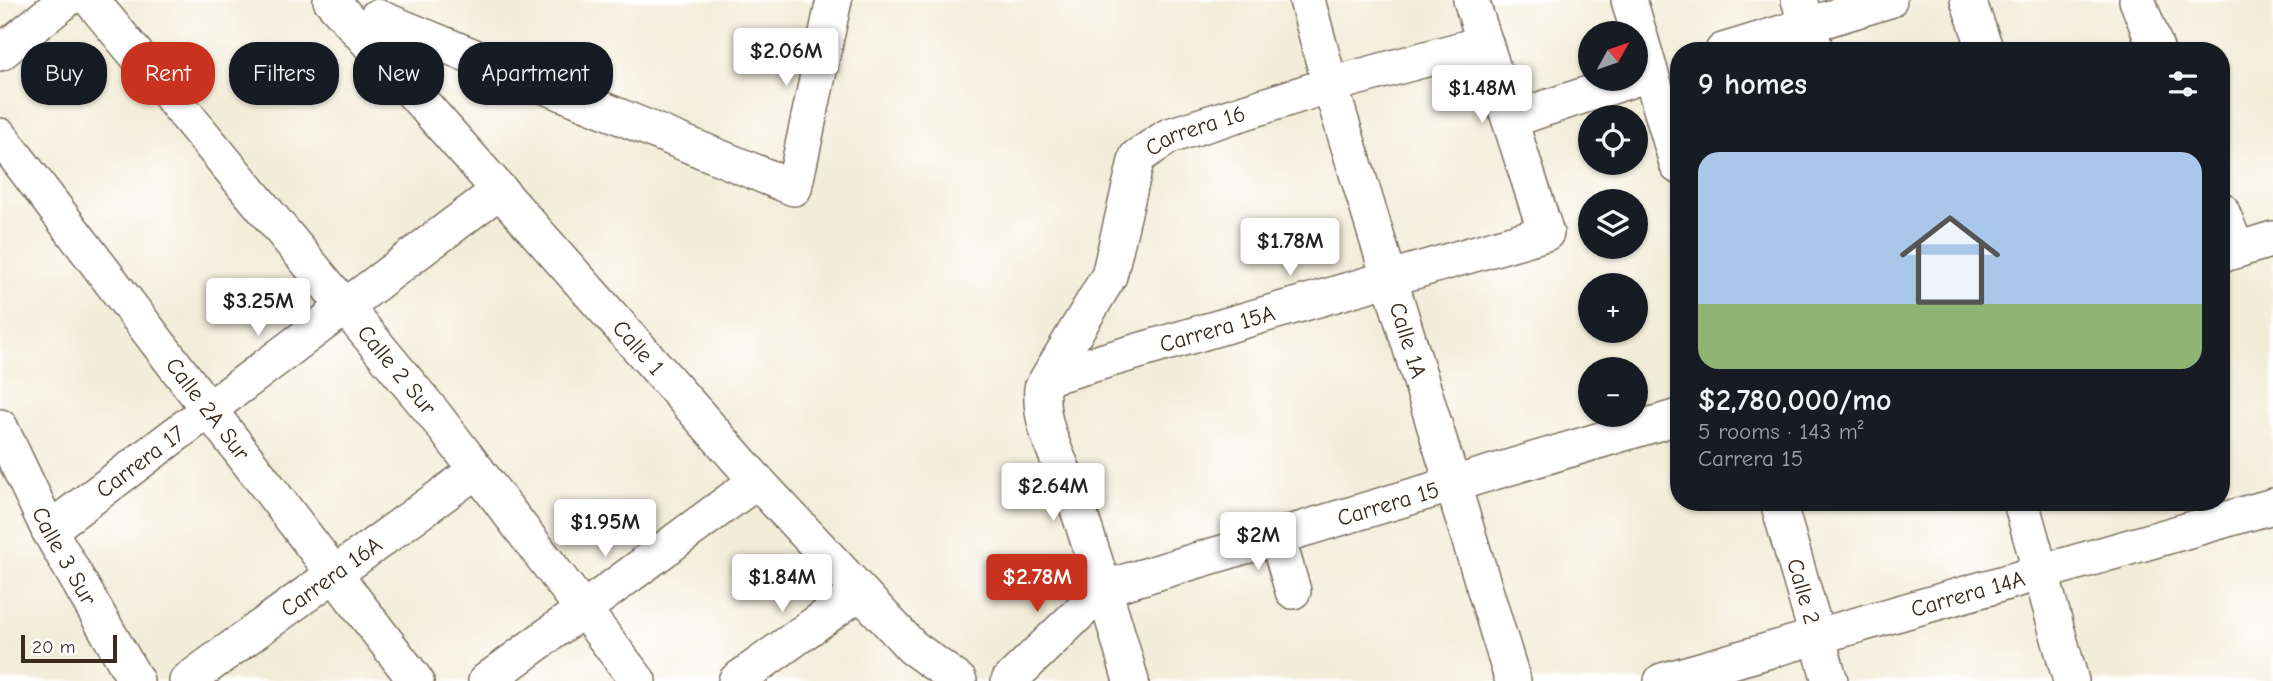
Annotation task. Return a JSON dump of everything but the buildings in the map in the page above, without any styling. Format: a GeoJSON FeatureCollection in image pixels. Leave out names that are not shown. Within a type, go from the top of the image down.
{"type":"FeatureCollection","features":[{"type":"Feature","properties":{"kind":"street"},"geometry":{"type":"LineString","coordinates":[[0,53],[66,0]]}},
{"type":"Feature","properties":{"kind":"street","name":"Calle 2 Sur"},"geometry":{"type":"LineString","coordinates":[[91,0],[477,470],[638,681]]}},
{"type":"Feature","properties":{"kind":"street","name":"Calle 1"},"geometry":{"type":"LineString","coordinates":[[331,0],[794,188],[834,0]]}},
{"type":"Feature","properties":{"kind":"street","name":"Calle 1A"},"geometry":{"type":"LineString","coordinates":[[1307,0],[1330,85],[1513,681]]}},
{"type":"Feature","properties":{"kind":"street"},"geometry":{"type":"LineString","coordinates":[[1471,0],[1510,120],[1650,73]]}},
{"type":"Feature","properties":{"kind":"street"},"geometry":{"type":"LineString","coordinates":[[1629,0],[1670,139]]}},
{"type":"Feature","properties":{"kind":"street"},"geometry":{"type":"LineString","coordinates":[[1752,42],[1888,0]]}},
{"type":"Feature","properties":{"kind":"street"},"geometry":{"type":"LineString","coordinates":[[1968,0],[1983,42]]}},
{"type":"Feature","properties":{"kind":"street"},"geometry":{"type":"LineString","coordinates":[[2137,0],[2153,42]]}},
{"type":"Feature","properties":{"kind":"street","name":"Calle 1"},"geometry":{"type":"LineString","coordinates":[[375,18],[500,190],[757,481],[860,592],[912,647],[959,681]]}},
{"type":"Feature","properties":{"kind":"street","name":"Carrera 16"},"geometry":{"type":"LineString","coordinates":[[1049,377],[1109,276],[1137,157],[1169,136],[1330,85],[1485,43]]}},
{"type":"Feature","properties":{"kind":"street","name":"Carrera 15A"},"geometry":{"type":"LineString","coordinates":[[1049,377],[1546,233],[1510,120]]}},
{"type":"Feature","properties":{"kind":"street","name":"Calle 2A Sur"},"geometry":{"type":"LineString","coordinates":[[0,136],[416,681]]}},
{"type":"Feature","properties":{"kind":"street","name":"Carrera 17"},"geometry":{"type":"LineString","coordinates":[[49,530],[500,190]]}},
{"type":"Feature","properties":{"kind":"street"},"geometry":{"type":"LineString","coordinates":[[2230,252],[2273,239]]}},
{"type":"Feature","properties":{"kind":"street"},"geometry":{"type":"LineString","coordinates":[[1049,377],[1042,388],[1046,430],[1068,481],[1105,588],[1130,681]]}},
{"type":"Feature","properties":{"kind":"street","name":"Carrera 15"},"geometry":{"type":"LineString","coordinates":[[1009,681],[1105,588],[1670,419]]}},
{"type":"Feature","properties":{"kind":"street","name":"Calle 3 Sur"},"geometry":{"type":"LineString","coordinates":[[0,427],[49,530],[136,681]]}},
{"type":"Feature","properties":{"kind":"street","name":"Carrera 16A"},"geometry":{"type":"LineString","coordinates":[[187,681],[477,470]]}},
{"type":"Feature","properties":{"kind":"street"},"geometry":{"type":"LineString","coordinates":[[486,681],[757,481]]}},
{"type":"Feature","properties":{"kind":"street","name":"Carrera 14A"},"geometry":{"type":"LineString","coordinates":[[1662,681],[2273,506]]}},
{"type":"Feature","properties":{"kind":"street","name":"Calle 2"},"geometry":{"type":"LineString","coordinates":[[1781,511],[1830,681]]}},
{"type":"Feature","properties":{"kind":"street"},"geometry":{"type":"LineString","coordinates":[[2023,511],[2071,681]]}},
{"type":"Feature","properties":{"kind":"street"},"geometry":{"type":"LineString","coordinates":[[1277,537],[1293,591]]}},
{"type":"Feature","properties":{"kind":"street"},"geometry":{"type":"LineString","coordinates":[[736,681],[860,592]]}}]}
